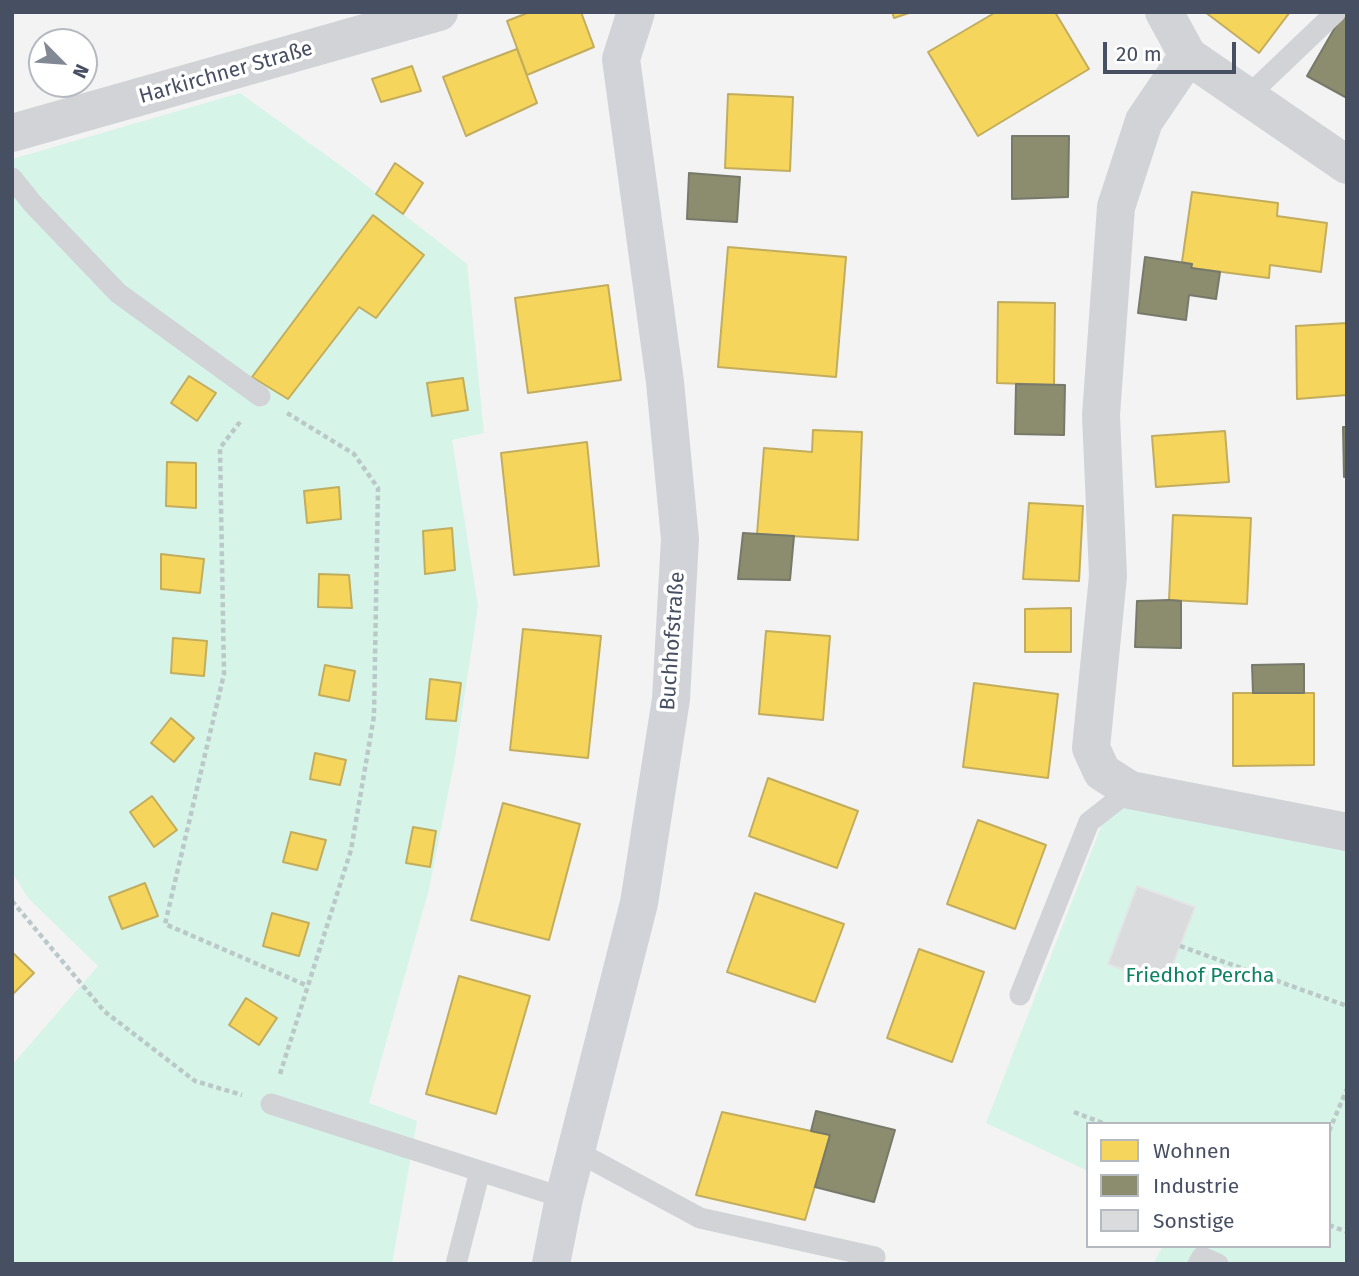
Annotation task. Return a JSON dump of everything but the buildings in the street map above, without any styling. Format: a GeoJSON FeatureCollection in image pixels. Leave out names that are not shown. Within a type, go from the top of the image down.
{"type":"FeatureCollection","features":[{"type":"Feature","properties":{"kind":"main road","name":"Buchhofstraße"},"geometry":{"type":"LineString","coordinates":[[551,1264],[564,1198],[639,903],[671,699],[680,539],[666,383],[621,59],[636,12]]}},
{"type":"Feature","properties":{"kind":"street","name":"Harkirchner Straße"},"geometry":{"type":"LineString","coordinates":[[12,133],[439,12]]}},
{"type":"Feature","properties":{"kind":"street"},"geometry":{"type":"LineString","coordinates":[[1164,12],[1188,56],[1347,165]]}},
{"type":"Feature","properties":{"kind":"street"},"geometry":{"type":"LineString","coordinates":[[1188,56],[1144,121],[1116,207],[1101,415],[1108,576],[1091,748],[1102,772],[1130,790],[1347,832]]}},
{"type":"Feature","properties":{"kind":"lane"},"geometry":{"type":"LineString","coordinates":[[1247,97],[1336,12]]}},
{"type":"Feature","properties":{"kind":"lane"},"geometry":{"type":"LineString","coordinates":[[12,178],[33,204],[118,293],[260,396]]}},
{"type":"Feature","properties":{"kind":"lane"},"geometry":{"type":"LineString","coordinates":[[1020,995],[1088,822],[1130,790]]}},
{"type":"Feature","properties":{"kind":"lane"},"geometry":{"type":"LineString","coordinates":[[271,1104],[564,1198]]}},
{"type":"Feature","properties":{"kind":"lane"},"geometry":{"type":"LineString","coordinates":[[576,1151],[700,1218],[875,1257]]}},
{"type":"Feature","properties":{"kind":"lane"},"geometry":{"type":"LineString","coordinates":[[456,1264],[480,1171]]}},
{"type":"Feature","properties":{"kind":"lane"},"geometry":{"type":"LineString","coordinates":[[1198,1264],[1202,1256],[1218,1264]]}},
{"type":"Feature","properties":{"kind":"path"},"geometry":{"type":"LineString","coordinates":[[12,901],[104,1011],[195,1081],[271,1104],[351,850],[374,716],[378,488],[354,454],[260,396],[220,448],[224,674],[165,924],[308,986]]}},
{"type":"Feature","properties":{"kind":"path"},"geometry":{"type":"LineString","coordinates":[[1180,946],[1347,1006]]}},
{"type":"Feature","properties":{"kind":"path"},"geometry":{"type":"LineString","coordinates":[[1331,1126],[1347,1089]]}},
{"type":"Feature","properties":{"kind":"path"},"geometry":{"type":"LineString","coordinates":[[1074,1112],[1100,1122]]}},
{"type":"Feature","properties":{"kind":"green space"},"geometry":{"type":"Polygon","coordinates":[[[240,93],[348,171],[467,264],[484,433],[452,440],[478,606],[455,758],[429,889],[369,1103],[417,1121],[392,1264],[12,1264],[12,1065],[98,966],[28,898],[12,872],[12,159],[240,93]]]}},
{"type":"Feature","properties":{"kind":"green space","name":"Friedhof Percha"},"geometry":{"type":"Polygon","coordinates":[[[1109,806],[1166,810],[1347,846],[1347,1264],[1153,1264],[1162,1248],[1331,1248],[1331,1122],[1086,1122],[1086,1170],[986,1123],[1109,806]]]}}]}
